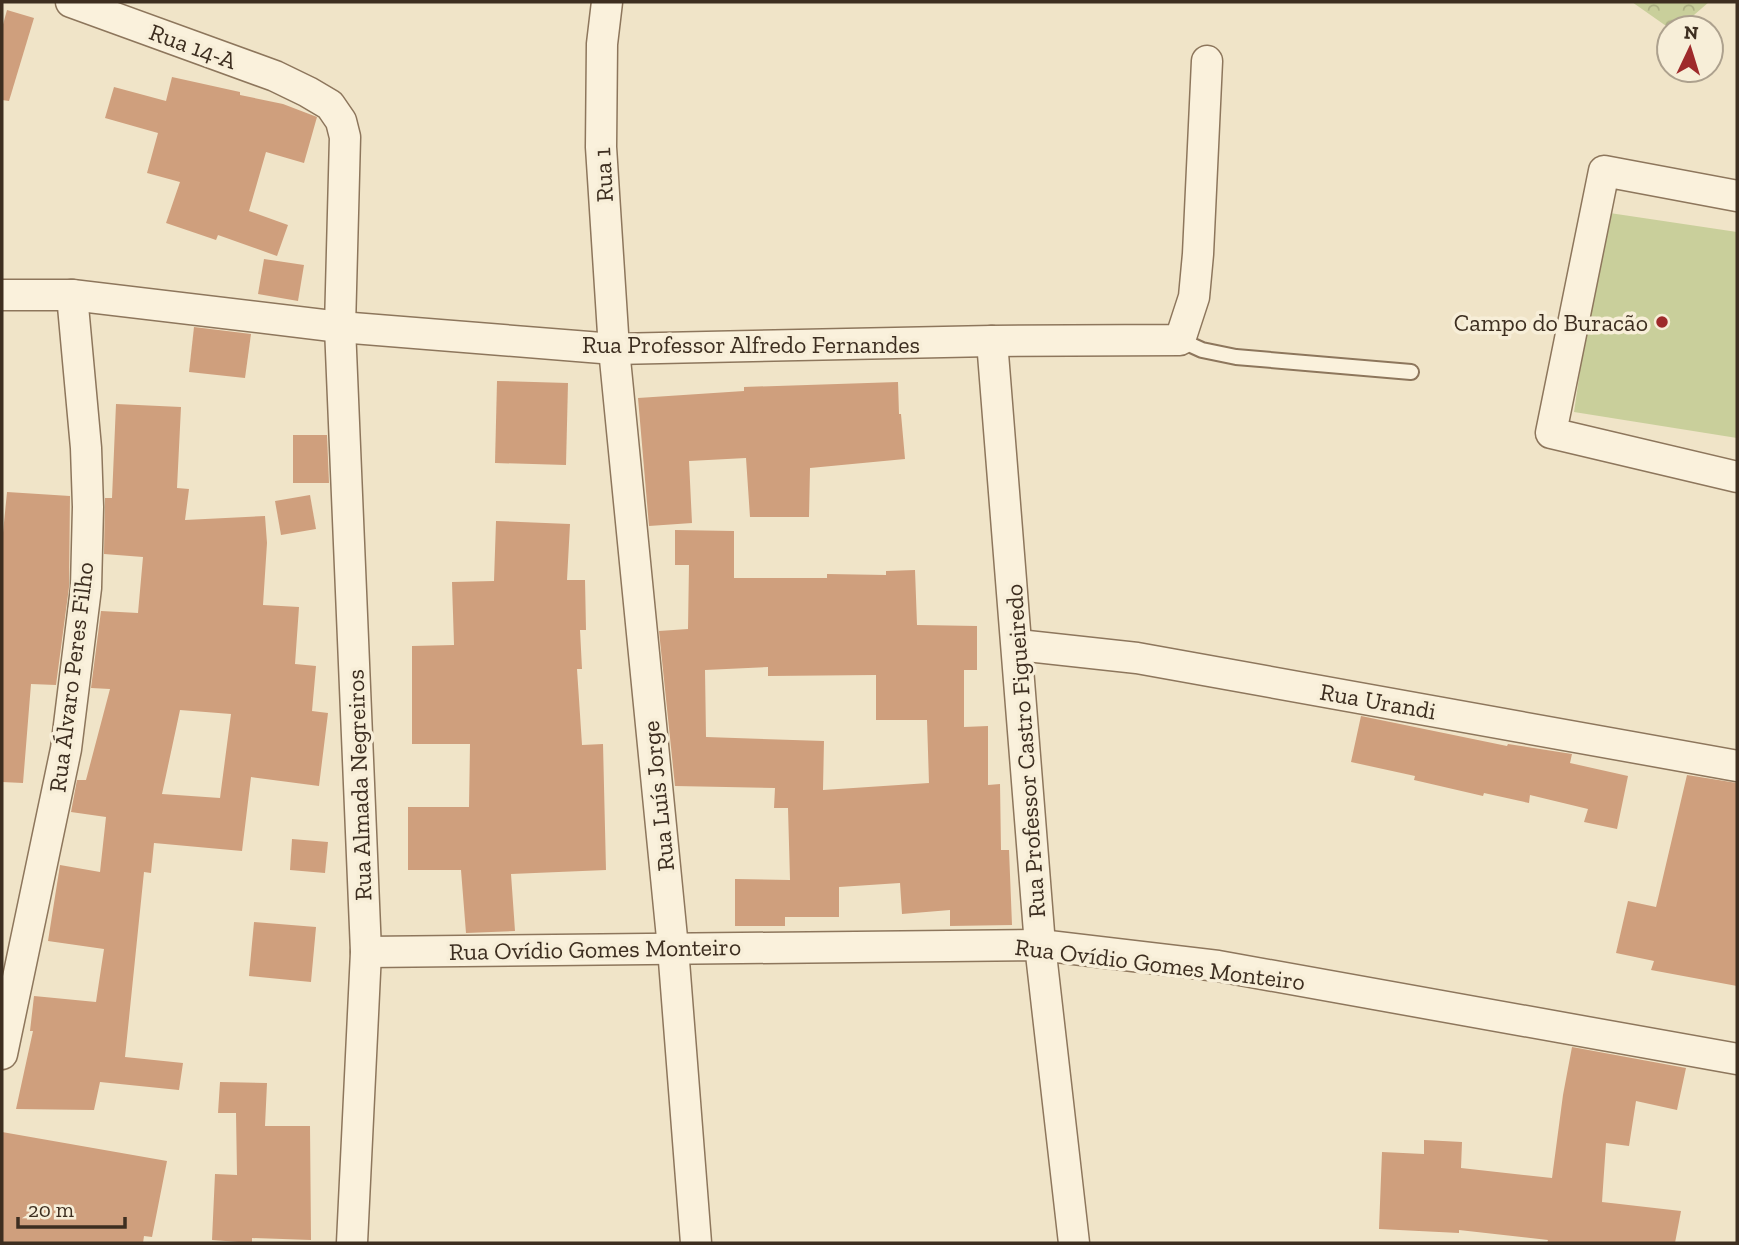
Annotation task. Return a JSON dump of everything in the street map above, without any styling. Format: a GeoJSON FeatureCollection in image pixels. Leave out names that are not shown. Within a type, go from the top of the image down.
{"type":"FeatureCollection","features":[{"type":"Feature","properties":{"kind":"street","name":"Rua 14-A"},"geometry":{"type":"LineString","coordinates":[[71,2],[275,76],[330,104],[341,121],[345,137],[341,327]]}},
{"type":"Feature","properties":{"kind":"street","name":"Rua 1"},"geometry":{"type":"LineString","coordinates":[[607,2],[602,44],[601,147],[614,349]]}},
{"type":"Feature","properties":{"kind":"street"},"geometry":{"type":"LineString","coordinates":[[1180,340],[1194,297],[1207,61]]}},
{"type":"Feature","properties":{"kind":"street"},"geometry":{"type":"LineString","coordinates":[[1737,196],[1604,171],[1551,433],[1737,474]]}},
{"type":"Feature","properties":{"kind":"street","name":"Rua Professor Alfredo Fernandes"},"geometry":{"type":"LineString","coordinates":[[2,295],[72,295],[341,327],[614,349],[1180,340]]}},
{"type":"Feature","properties":{"kind":"street","name":"Rua Álvaro Peres Filho"},"geometry":{"type":"LineString","coordinates":[[2,1054],[66,749],[86,588],[86,448],[72,295]]}},
{"type":"Feature","properties":{"kind":"street","name":"Rua Almada Negreiros"},"geometry":{"type":"LineString","coordinates":[[341,327],[366,952],[352,1243]]}},
{"type":"Feature","properties":{"kind":"street","name":"Rua Professor Castro Figueiredo"},"geometry":{"type":"LineString","coordinates":[[992,341],[1040,945],[1073,1243]]}},
{"type":"Feature","properties":{"kind":"street","name":"Rua Luís Jorge"},"geometry":{"type":"LineString","coordinates":[[614,349],[673,948],[696,1243]]}},
{"type":"Feature","properties":{"kind":"street","name":"Rua Urandi"},"geometry":{"type":"LineString","coordinates":[[1018,645],[1137,658],[1737,766]]}},
{"type":"Feature","properties":{"kind":"street","name":"Rua Ovídio Gomes Monteiro"},"geometry":{"type":"LineString","coordinates":[[366,952],[1040,945],[1218,966],[1737,1059]]}},
{"type":"Feature","properties":{"kind":"lane"},"geometry":{"type":"LineString","coordinates":[[1180,340],[1202,349],[1236,357],[1411,372]]}},
{"type":"Feature","properties":{"kind":"green space"},"geometry":{"type":"Polygon","coordinates":[[[1632,2],[1709,2],[1695,14],[1655,14],[1655,18],[1632,2]]]}},
{"type":"Feature","properties":{"kind":"green space","name":"Campo do Buracão"},"geometry":{"type":"Polygon","coordinates":[[[1603,212],[1737,232],[1737,438],[1574,412],[1603,212]]]}},
{"type":"Feature","properties":{"kind":"building"},"geometry":{"type":"Polygon","coordinates":[[[7,10],[34,18],[9,101],[2,100],[2,28],[7,10]]]}},
{"type":"Feature","properties":{"kind":"building"},"geometry":{"type":"Polygon","coordinates":[[[172,77],[240,92],[240,95],[283,104],[317,117],[304,163],[266,152],[249,211],[288,225],[277,256],[218,235],[216,240],[166,223],[180,182],[147,173],[158,133],[105,118],[114,87],[166,101],[172,77]]]}},
{"type":"Feature","properties":{"kind":"building"},"geometry":{"type":"Polygon","coordinates":[[[264,259],[304,265],[298,301],[258,294],[264,259]]]}},
{"type":"Feature","properties":{"kind":"building"},"geometry":{"type":"Polygon","coordinates":[[[194,327],[251,334],[245,378],[189,372],[194,327]]]}},
{"type":"Feature","properties":{"kind":"building"},"geometry":{"type":"Polygon","coordinates":[[[497,381],[568,383],[566,465],[495,463],[497,381]]]}},
{"type":"Feature","properties":{"kind":"building"},"geometry":{"type":"Polygon","coordinates":[[[898,382],[905,459],[810,468],[809,517],[750,517],[746,458],[689,461],[692,523],[649,526],[638,398],[744,391],[744,387],[898,382]]]}},
{"type":"Feature","properties":{"kind":"building"},"geometry":{"type":"Polygon","coordinates":[[[116,404],[181,407],[177,488],[189,489],[185,520],[265,516],[267,543],[263,605],[299,607],[295,664],[316,666],[312,711],[328,713],[319,786],[251,777],[242,851],[154,843],[151,873],[144,872],[125,1057],[183,1063],[179,1090],[100,1082],[94,1110],[16,1109],[33,1031],[30,1031],[34,996],[96,1002],[104,949],[48,941],[60,865],[100,872],[106,817],[71,812],[77,780],[86,780],[110,689],[91,688],[101,611],[138,613],[143,557],[104,554],[105,498],[112,498],[116,404]],[[180,710],[162,794],[220,798],[231,714],[180,710]]]}},
{"type":"Feature","properties":{"kind":"building"},"geometry":{"type":"Polygon","coordinates":[[[293,435],[327,435],[329,483],[293,483],[293,435]]]}},
{"type":"Feature","properties":{"kind":"building"},"geometry":{"type":"Polygon","coordinates":[[[7,492],[70,496],[69,587],[56,685],[31,684],[23,783],[2,782],[2,543],[7,492]]]}},
{"type":"Feature","properties":{"kind":"building"},"geometry":{"type":"Polygon","coordinates":[[[310,495],[316,529],[281,535],[275,501],[310,495]]]}},
{"type":"Feature","properties":{"kind":"building"},"geometry":{"type":"Polygon","coordinates":[[[496,521],[570,524],[567,580],[585,580],[586,630],[580,630],[582,669],[577,669],[582,745],[603,744],[606,870],[511,874],[515,931],[466,933],[461,870],[408,870],[408,807],[469,807],[470,744],[412,744],[412,646],[454,645],[452,582],[494,581],[496,521]]]}},
{"type":"Feature","properties":{"kind":"building"},"geometry":{"type":"Polygon","coordinates":[[[675,530],[734,531],[734,578],[827,578],[827,574],[886,575],[886,571],[915,570],[917,625],[977,626],[977,670],[964,670],[964,727],[988,726],[988,785],[1000,784],[1001,850],[1009,850],[1012,925],[950,926],[950,910],[902,914],[900,883],[839,887],[839,917],[785,917],[785,926],[735,926],[735,879],[790,880],[788,808],[774,808],[775,788],[675,786],[659,631],[688,629],[689,565],[675,565],[675,530]],[[768,667],[705,670],[706,737],[824,741],[823,790],[929,783],[927,720],[876,720],[876,675],[768,676],[768,667]]]}},
{"type":"Feature","properties":{"kind":"building"},"geometry":{"type":"Polygon","coordinates":[[[1361,716],[1507,746],[1508,744],[1572,754],[1570,763],[1628,776],[1617,829],[1584,822],[1588,809],[1530,795],[1529,803],[1484,793],[1483,796],[1414,780],[1415,776],[1351,762],[1361,716]]]}},
{"type":"Feature","properties":{"kind":"building"},"geometry":{"type":"Polygon","coordinates":[[[1687,775],[1737,783],[1737,986],[1651,970],[1654,961],[1616,953],[1628,901],[1656,907],[1687,775]]]}},
{"type":"Feature","properties":{"kind":"building"},"geometry":{"type":"Polygon","coordinates":[[[292,839],[328,842],[325,873],[290,870],[292,839]]]}},
{"type":"Feature","properties":{"kind":"building"},"geometry":{"type":"Polygon","coordinates":[[[254,922],[316,927],[311,982],[249,976],[254,922]]]}},
{"type":"Feature","properties":{"kind":"building"},"geometry":{"type":"Polygon","coordinates":[[[1572,1047],[1686,1068],[1677,1110],[1636,1101],[1629,1146],[1606,1143],[1602,1202],[1681,1211],[1675,1243],[1547,1243],[1548,1240],[1459,1230],[1459,1233],[1379,1229],[1382,1152],[1424,1154],[1424,1140],[1462,1142],[1461,1168],[1552,1178],[1572,1047]]]}},
{"type":"Feature","properties":{"kind":"building"},"geometry":{"type":"Polygon","coordinates":[[[220,1082],[267,1083],[265,1126],[310,1126],[311,1240],[252,1238],[252,1243],[212,1240],[215,1174],[237,1175],[236,1113],[218,1113],[220,1082]]]}},
{"type":"Feature","properties":{"kind":"building"},"geometry":{"type":"Polygon","coordinates":[[[2,1132],[167,1161],[152,1237],[144,1236],[143,1243],[2,1243],[2,1132]]]}},
{"type":"Feature","properties":{"kind":"place","name":"Campo do Buracão"},"geometry":{"type":"Point","coordinates":[1662,322]}}]}
